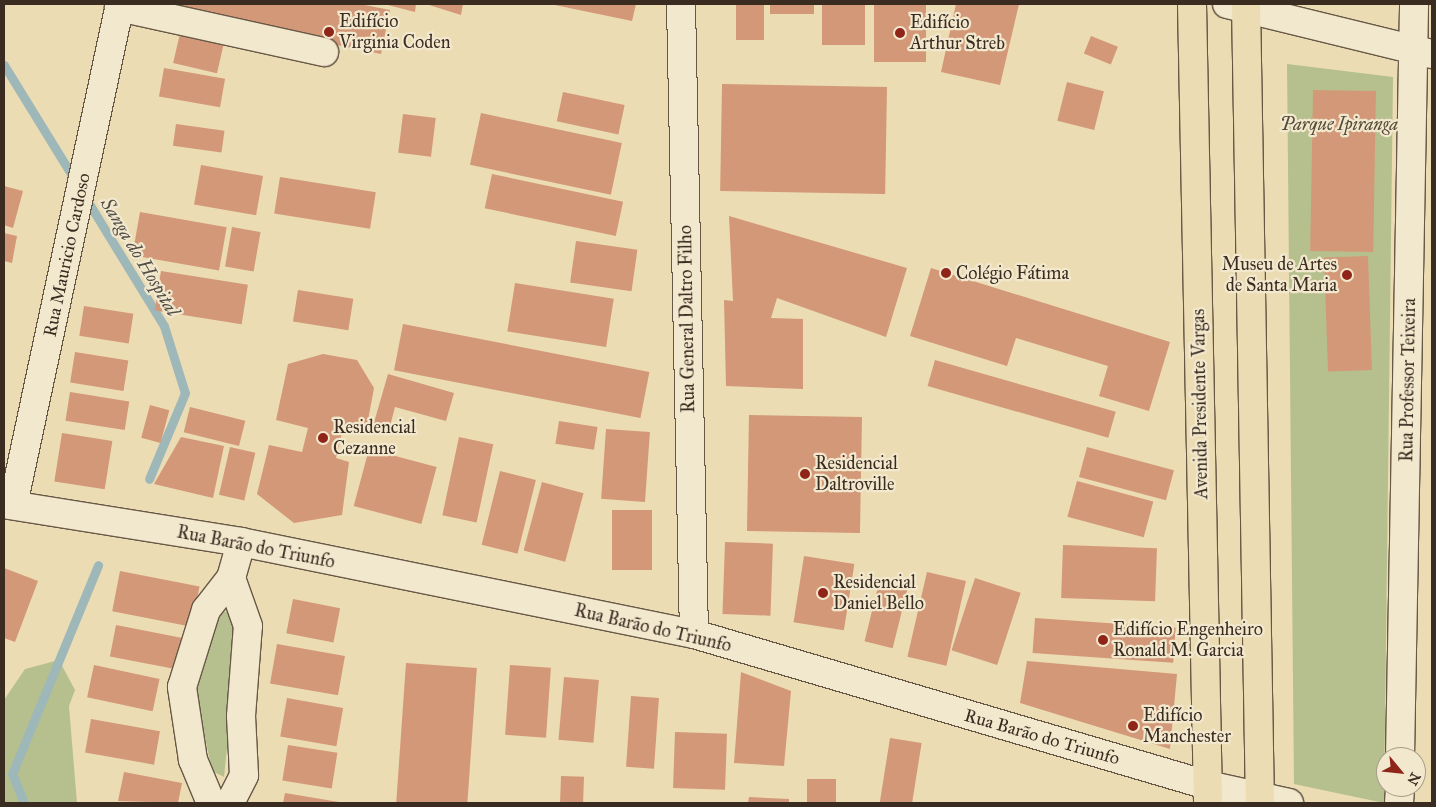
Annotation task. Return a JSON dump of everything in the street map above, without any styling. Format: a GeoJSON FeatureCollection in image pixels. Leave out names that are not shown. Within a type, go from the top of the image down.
{"type":"FeatureCollection","features":[{"type":"Feature","properties":{"kind":"main road","name":"Avenida Presidente Vargas"},"geometry":{"type":"LineString","coordinates":[[1192,4],[1208,794]]}},
{"type":"Feature","properties":{"kind":"main road"},"geometry":{"type":"LineString","coordinates":[[1240,5],[1260,800]]}},
{"type":"Feature","properties":{"kind":"street","name":"Rua General Daltro Filho"},"geometry":{"type":"LineString","coordinates":[[681,4],[694,634]]}},
{"type":"Feature","properties":{"kind":"street","name":"Rua Professor Teixeira"},"geometry":{"type":"LineString","coordinates":[[1400,747],[1422,52],[1414,4]]}},
{"type":"Feature","properties":{"kind":"street"},"geometry":{"type":"LineString","coordinates":[[120,5],[324,52]]}},
{"type":"Feature","properties":{"kind":"street","name":"Rua Mauricio Cardoso"},"geometry":{"type":"LineString","coordinates":[[8,505],[120,5]]}},
{"type":"Feature","properties":{"kind":"street"},"geometry":{"type":"LineString","coordinates":[[1240,5],[1422,52]]}},
{"type":"Feature","properties":{"kind":"street","name":"Rua Barão do Triunfo"},"geometry":{"type":"LineString","coordinates":[[8,505],[241,542],[694,634],[1208,794],[1289,803]]}},
{"type":"Feature","properties":{"kind":"street"},"geometry":{"type":"LineString","coordinates":[[211,803],[193,760],[182,687],[206,610],[231,578],[241,542]]}},
{"type":"Feature","properties":{"kind":"street"},"geometry":{"type":"LineString","coordinates":[[230,803],[244,775],[241,716],[248,626],[231,578]]}},
{"type":"Feature","properties":{"kind":"green space","name":"Parque Ipiranga"},"geometry":{"type":"Polygon","coordinates":[[[1287,64],[1393,77],[1385,747],[1376,747],[1376,797],[1384,797],[1384,803],[1294,784],[1287,64]]]}},
{"type":"Feature","properties":{"kind":"green space"},"geometry":{"type":"Polygon","coordinates":[[[221,611],[230,612],[238,641],[224,777],[212,771],[196,694],[196,669],[213,616],[221,611]]]}},
{"type":"Feature","properties":{"kind":"green space"},"geometry":{"type":"Polygon","coordinates":[[[59,660],[75,690],[69,706],[77,803],[4,803],[4,700],[25,669],[59,660]]]}},
{"type":"Feature","properties":{"kind":"building","name":"Edifício Virginia Coden"},"geometry":{"type":"Polygon","coordinates":[[[166,4],[360,4],[390,10],[381,54],[165,10],[166,4]]]}},
{"type":"Feature","properties":{"kind":"building"},"geometry":{"type":"Polygon","coordinates":[[[384,4],[416,4],[415,12],[384,4]]]}},
{"type":"Feature","properties":{"kind":"building"},"geometry":{"type":"Polygon","coordinates":[[[426,4],[463,4],[461,15],[426,4]]]}},
{"type":"Feature","properties":{"kind":"building"},"geometry":{"type":"Polygon","coordinates":[[[550,4],[636,4],[632,21],[550,4]]]}},
{"type":"Feature","properties":{"kind":"building"},"geometry":{"type":"Polygon","coordinates":[[[736,4],[764,4],[764,40],[736,40],[736,4]]]}},
{"type":"Feature","properties":{"kind":"building"},"geometry":{"type":"Polygon","coordinates":[[[770,4],[814,4],[814,14],[770,14],[770,4]]]}},
{"type":"Feature","properties":{"kind":"building"},"geometry":{"type":"Polygon","coordinates":[[[822,4],[865,4],[865,45],[822,45],[822,4]]]}},
{"type":"Feature","properties":{"kind":"building","name":"Edifício Arthur Streb"},"geometry":{"type":"Polygon","coordinates":[[[874,4],[926,4],[926,62],[874,62],[874,4]]]}},
{"type":"Feature","properties":{"kind":"building"},"geometry":{"type":"Polygon","coordinates":[[[956,4],[1019,4],[1000,85],[941,72],[956,4]]]}},
{"type":"Feature","properties":{"kind":"building"},"geometry":{"type":"Polygon","coordinates":[[[181,29],[225,39],[217,73],[173,63],[181,29]]]}},
{"type":"Feature","properties":{"kind":"building"},"geometry":{"type":"Polygon","coordinates":[[[1091,36],[1118,47],[1111,64],[1084,54],[1091,36]]]}},
{"type":"Feature","properties":{"kind":"building"},"geometry":{"type":"Polygon","coordinates":[[[164,68],[225,79],[220,107],[159,97],[164,68]]]}},
{"type":"Feature","properties":{"kind":"building"},"geometry":{"type":"Polygon","coordinates":[[[1067,82],[1104,91],[1094,130],[1057,121],[1067,82]]]}},
{"type":"Feature","properties":{"kind":"building"},"geometry":{"type":"Polygon","coordinates":[[[722,84],[887,87],[885,194],[720,191],[722,84]]]}},
{"type":"Feature","properties":{"kind":"building"},"geometry":{"type":"Polygon","coordinates":[[[1313,90],[1376,91],[1373,252],[1310,251],[1313,90]]]}},
{"type":"Feature","properties":{"kind":"building"},"geometry":{"type":"Polygon","coordinates":[[[563,92],[625,105],[618,134],[557,121],[563,92]]]}},
{"type":"Feature","properties":{"kind":"building"},"geometry":{"type":"Polygon","coordinates":[[[481,113],[622,143],[611,195],[470,165],[481,113]]]}},
{"type":"Feature","properties":{"kind":"building"},"geometry":{"type":"Polygon","coordinates":[[[403,114],[436,118],[431,157],[398,153],[403,114]]]}},
{"type":"Feature","properties":{"kind":"building"},"geometry":{"type":"Polygon","coordinates":[[[176,124],[225,131],[221,153],[173,146],[176,124]]]}},
{"type":"Feature","properties":{"kind":"building"},"geometry":{"type":"Polygon","coordinates":[[[201,165],[263,176],[256,215],[194,204],[201,165]]]}},
{"type":"Feature","properties":{"kind":"building"},"geometry":{"type":"Polygon","coordinates":[[[492,174],[623,202],[616,236],[485,208],[492,174]]]}},
{"type":"Feature","properties":{"kind":"building"},"geometry":{"type":"Polygon","coordinates":[[[280,177],[376,192],[370,229],[274,214],[280,177]]]}},
{"type":"Feature","properties":{"kind":"building"},"geometry":{"type":"Polygon","coordinates":[[[4,186],[23,191],[13,228],[4,225],[4,186]]]}},
{"type":"Feature","properties":{"kind":"building"},"geometry":{"type":"Polygon","coordinates":[[[140,212],[227,227],[219,271],[132,255],[140,212]]]}},
{"type":"Feature","properties":{"kind":"building"},"geometry":{"type":"Polygon","coordinates":[[[729,216],[907,268],[886,337],[777,298],[771,318],[803,319],[803,389],[726,386],[724,300],[733,301],[729,216]]]}},
{"type":"Feature","properties":{"kind":"building"},"geometry":{"type":"Polygon","coordinates":[[[232,227],[261,232],[254,271],[225,266],[232,227]]]}},
{"type":"Feature","properties":{"kind":"building"},"geometry":{"type":"Polygon","coordinates":[[[4,233],[17,236],[12,263],[4,261],[4,233]]]}},
{"type":"Feature","properties":{"kind":"building"},"geometry":{"type":"Polygon","coordinates":[[[576,241],[637,250],[632,291],[570,283],[576,241]]]}},
{"type":"Feature","properties":{"kind":"building"},"geometry":{"type":"Polygon","coordinates":[[[1368,256],[1372,370],[1328,371],[1324,258],[1368,256]]]}},
{"type":"Feature","properties":{"kind":"building"},"geometry":{"type":"Polygon","coordinates":[[[931,268],[1170,342],[1149,411],[1099,396],[1108,366],[1016,338],[1007,366],[910,336],[931,268]]]}},
{"type":"Feature","properties":{"kind":"building"},"geometry":{"type":"Polygon","coordinates":[[[161,271],[248,285],[242,324],[155,311],[161,271]]]}},
{"type":"Feature","properties":{"kind":"building"},"geometry":{"type":"Polygon","coordinates":[[[515,283],[614,299],[606,347],[507,331],[515,283]]]}},
{"type":"Feature","properties":{"kind":"building"},"geometry":{"type":"Polygon","coordinates":[[[298,290],[353,299],[348,330],[293,322],[298,290]]]}},
{"type":"Feature","properties":{"kind":"building"},"geometry":{"type":"Polygon","coordinates":[[[84,306],[133,314],[129,343],[79,336],[84,306]]]}},
{"type":"Feature","properties":{"kind":"building"},"geometry":{"type":"Polygon","coordinates":[[[403,324],[649,372],[640,418],[394,370],[403,324]]]}},
{"type":"Feature","properties":{"kind":"building"},"geometry":{"type":"Polygon","coordinates":[[[75,352],[128,360],[123,391],[70,383],[75,352]]]}},
{"type":"Feature","properties":{"kind":"building","name":"Residencial Cezanne"},"geometry":{"type":"Polygon","coordinates":[[[323,354],[357,360],[374,388],[366,431],[344,425],[336,458],[349,462],[342,515],[294,523],[257,494],[269,445],[302,452],[308,428],[276,420],[288,364],[323,354]]]}},
{"type":"Feature","properties":{"kind":"building"},"geometry":{"type":"Polygon","coordinates":[[[935,360],[1116,412],[1108,438],[928,386],[935,360]]]}},
{"type":"Feature","properties":{"kind":"building"},"geometry":{"type":"Polygon","coordinates":[[[388,374],[454,393],[446,421],[395,407],[389,430],[373,426],[388,374]]]}},
{"type":"Feature","properties":{"kind":"building"},"geometry":{"type":"Polygon","coordinates":[[[70,392],[129,401],[125,430],[65,421],[70,392]]]}},
{"type":"Feature","properties":{"kind":"building"},"geometry":{"type":"Polygon","coordinates":[[[150,405],[169,410],[161,443],[141,438],[150,405]]]}},
{"type":"Feature","properties":{"kind":"building"},"geometry":{"type":"Polygon","coordinates":[[[190,407],[245,421],[239,446],[184,432],[190,407]]]}},
{"type":"Feature","properties":{"kind":"building","name":"Residencial Daltroville"},"geometry":{"type":"Polygon","coordinates":[[[749,415],[862,417],[860,533],[747,531],[749,415]]]}},
{"type":"Feature","properties":{"kind":"building"},"geometry":{"type":"Polygon","coordinates":[[[559,421],[598,427],[594,450],[555,444],[559,421]]]}},
{"type":"Feature","properties":{"kind":"building"},"geometry":{"type":"Polygon","coordinates":[[[606,429],[650,432],[645,502],[601,499],[606,429]]]}},
{"type":"Feature","properties":{"kind":"building"},"geometry":{"type":"Polygon","coordinates":[[[62,433],[112,441],[105,489],[54,481],[62,433]]]}},
{"type":"Feature","properties":{"kind":"building"},"geometry":{"type":"Polygon","coordinates":[[[181,437],[224,446],[213,498],[154,484],[181,437]]]}},
{"type":"Feature","properties":{"kind":"building"},"geometry":{"type":"Polygon","coordinates":[[[459,437],[493,444],[477,523],[442,515],[459,437]]]}},
{"type":"Feature","properties":{"kind":"building"},"geometry":{"type":"Polygon","coordinates":[[[230,447],[255,453],[244,501],[219,495],[230,447]]]}},
{"type":"Feature","properties":{"kind":"building"},"geometry":{"type":"Polygon","coordinates":[[[1087,447],[1174,470],[1166,500],[1079,477],[1087,447]]]}},
{"type":"Feature","properties":{"kind":"building"},"geometry":{"type":"Polygon","coordinates":[[[369,449],[437,467],[421,524],[354,506],[369,449]]]}},
{"type":"Feature","properties":{"kind":"building"},"geometry":{"type":"Polygon","coordinates":[[[500,471],[536,480],[518,554],[482,545],[500,471]]]}},
{"type":"Feature","properties":{"kind":"building"},"geometry":{"type":"Polygon","coordinates":[[[1077,481],[1153,501],[1144,537],[1067,517],[1077,481]]]}},
{"type":"Feature","properties":{"kind":"building"},"geometry":{"type":"Polygon","coordinates":[[[542,482],[584,493],[565,562],[524,551],[542,482]]]}},
{"type":"Feature","properties":{"kind":"building"},"geometry":{"type":"Polygon","coordinates":[[[612,510],[652,510],[652,570],[612,570],[612,510]]]}},
{"type":"Feature","properties":{"kind":"building"},"geometry":{"type":"Polygon","coordinates":[[[725,542],[773,544],[770,616],[722,614],[725,542]]]}},
{"type":"Feature","properties":{"kind":"building"},"geometry":{"type":"Polygon","coordinates":[[[1063,545],[1157,548],[1155,601],[1061,598],[1063,545]]]}},
{"type":"Feature","properties":{"kind":"building","name":"Residencial Daniel Bello"},"geometry":{"type":"Polygon","coordinates":[[[804,556],[854,564],[844,630],[794,622],[804,556]]]}},
{"type":"Feature","properties":{"kind":"building"},"geometry":{"type":"Polygon","coordinates":[[[4,568],[38,581],[15,642],[4,638],[4,568]]]}},
{"type":"Feature","properties":{"kind":"building"},"geometry":{"type":"Polygon","coordinates":[[[120,571],[200,586],[192,627],[112,611],[120,571]]]}},
{"type":"Feature","properties":{"kind":"building"},"geometry":{"type":"Polygon","coordinates":[[[927,572],[966,581],[946,666],[907,657],[927,572]]]}},
{"type":"Feature","properties":{"kind":"building"},"geometry":{"type":"Polygon","coordinates":[[[975,578],[1021,593],[997,665],[952,650],[975,578]]]}},
{"type":"Feature","properties":{"kind":"building"},"geometry":{"type":"Polygon","coordinates":[[[879,583],[907,590],[893,648],[864,641],[879,583]]]}},
{"type":"Feature","properties":{"kind":"building"},"geometry":{"type":"Polygon","coordinates":[[[293,599],[340,608],[333,643],[286,633],[293,599]]]}},
{"type":"Feature","properties":{"kind":"building","name":"Edifício Engenheiro Ronald M. Garcia"},"geometry":{"type":"Polygon","coordinates":[[[1035,618],[1176,628],[1173,663],[1033,653],[1035,618]]]}},
{"type":"Feature","properties":{"kind":"building"},"geometry":{"type":"Polygon","coordinates":[[[116,625],[184,638],[178,670],[110,656],[116,625]]]}},
{"type":"Feature","properties":{"kind":"building"},"geometry":{"type":"Polygon","coordinates":[[[277,644],[345,656],[338,695],[270,683],[277,644]]]}},
{"type":"Feature","properties":{"kind":"building","name":"Edifício Manchester"},"geometry":{"type":"Polygon","coordinates":[[[1027,661],[1177,674],[1170,749],[1020,703],[1027,661]]]}},
{"type":"Feature","properties":{"kind":"building"},"geometry":{"type":"Polygon","coordinates":[[[406,663],[477,668],[467,803],[396,803],[406,663]]]}},
{"type":"Feature","properties":{"kind":"building"},"geometry":{"type":"Polygon","coordinates":[[[94,665],[160,679],[153,711],[87,697],[94,665]]]}},
{"type":"Feature","properties":{"kind":"building"},"geometry":{"type":"Polygon","coordinates":[[[510,665],[551,668],[546,738],[505,735],[510,665]]]}},
{"type":"Feature","properties":{"kind":"building"},"geometry":{"type":"Polygon","coordinates":[[[741,672],[791,691],[784,766],[734,763],[741,672]]]}},
{"type":"Feature","properties":{"kind":"building"},"geometry":{"type":"Polygon","coordinates":[[[564,677],[599,680],[593,743],[559,740],[564,677]]]}},
{"type":"Feature","properties":{"kind":"building"},"geometry":{"type":"Polygon","coordinates":[[[631,696],[659,698],[654,769],[626,767],[631,696]]]}},
{"type":"Feature","properties":{"kind":"building"},"geometry":{"type":"Polygon","coordinates":[[[287,698],[343,708],[336,746],[280,736],[287,698]]]}},
{"type":"Feature","properties":{"kind":"building"},"geometry":{"type":"Polygon","coordinates":[[[91,719],[160,731],[154,765],[85,752],[91,719]]]}},
{"type":"Feature","properties":{"kind":"building"},"geometry":{"type":"Polygon","coordinates":[[[675,732],[727,734],[725,790],[673,788],[675,732]]]}},
{"type":"Feature","properties":{"kind":"building"},"geometry":{"type":"Polygon","coordinates":[[[890,738],[922,743],[912,803],[880,803],[890,738]]]}},
{"type":"Feature","properties":{"kind":"building"},"geometry":{"type":"Polygon","coordinates":[[[288,745],[337,753],[332,788],[282,781],[288,745]]]}},
{"type":"Feature","properties":{"kind":"building"},"geometry":{"type":"Polygon","coordinates":[[[124,772],[182,783],[178,803],[118,801],[124,772]]]}},
{"type":"Feature","properties":{"kind":"building"},"geometry":{"type":"Polygon","coordinates":[[[561,776],[584,777],[583,803],[560,803],[561,776]]]}},
{"type":"Feature","properties":{"kind":"building"},"geometry":{"type":"Polygon","coordinates":[[[807,779],[836,779],[836,803],[807,803],[807,779]]]}},
{"type":"Feature","properties":{"kind":"building"},"geometry":{"type":"Polygon","coordinates":[[[285,793],[339,802],[339,803],[283,803],[285,793]]]}},
{"type":"Feature","properties":{"kind":"building"},"geometry":{"type":"Polygon","coordinates":[[[749,797],[789,799],[789,803],[748,803],[749,797]]]}},
{"type":"Feature","properties":{"kind":"waterway","name":"Sanga do Hospital"},"geometry":{"type":"LineString","coordinates":[[4,65],[76,182]]}},
{"type":"Feature","properties":{"kind":"waterway","name":"Sanga do Hospital"},"geometry":{"type":"LineString","coordinates":[[85,197],[164,326],[185,393],[149,479]]}},
{"type":"Feature","properties":{"kind":"waterway","name":"Sanga do Hospital"},"geometry":{"type":"LineString","coordinates":[[24,803],[12,774],[98,565]]}},
{"type":"Feature","properties":{"kind":"place","name":"Edifício Virginia Coden"},"geometry":{"type":"Point","coordinates":[329,32]}},
{"type":"Feature","properties":{"kind":"place","name":"Edifício Arthur Streb"},"geometry":{"type":"Point","coordinates":[900,33]}},
{"type":"Feature","properties":{"kind":"place","name":"Colégio Fátima"},"geometry":{"type":"Point","coordinates":[946,273]}},
{"type":"Feature","properties":{"kind":"place","name":"Museu de Artes de Santa Maria"},"geometry":{"type":"Point","coordinates":[1347,275]}},
{"type":"Feature","properties":{"kind":"place","name":"Residencial Cezanne"},"geometry":{"type":"Point","coordinates":[323,438]}},
{"type":"Feature","properties":{"kind":"place","name":"Residencial Daltroville"},"geometry":{"type":"Point","coordinates":[805,474]}},
{"type":"Feature","properties":{"kind":"place","name":"Residencial Daniel Bello"},"geometry":{"type":"Point","coordinates":[823,593]}},
{"type":"Feature","properties":{"kind":"place","name":"Edifício Engenheiro Ronald M. Garcia"},"geometry":{"type":"Point","coordinates":[1103,640]}},
{"type":"Feature","properties":{"kind":"place","name":"Edifício Manchester"},"geometry":{"type":"Point","coordinates":[1133,726]}}]}
